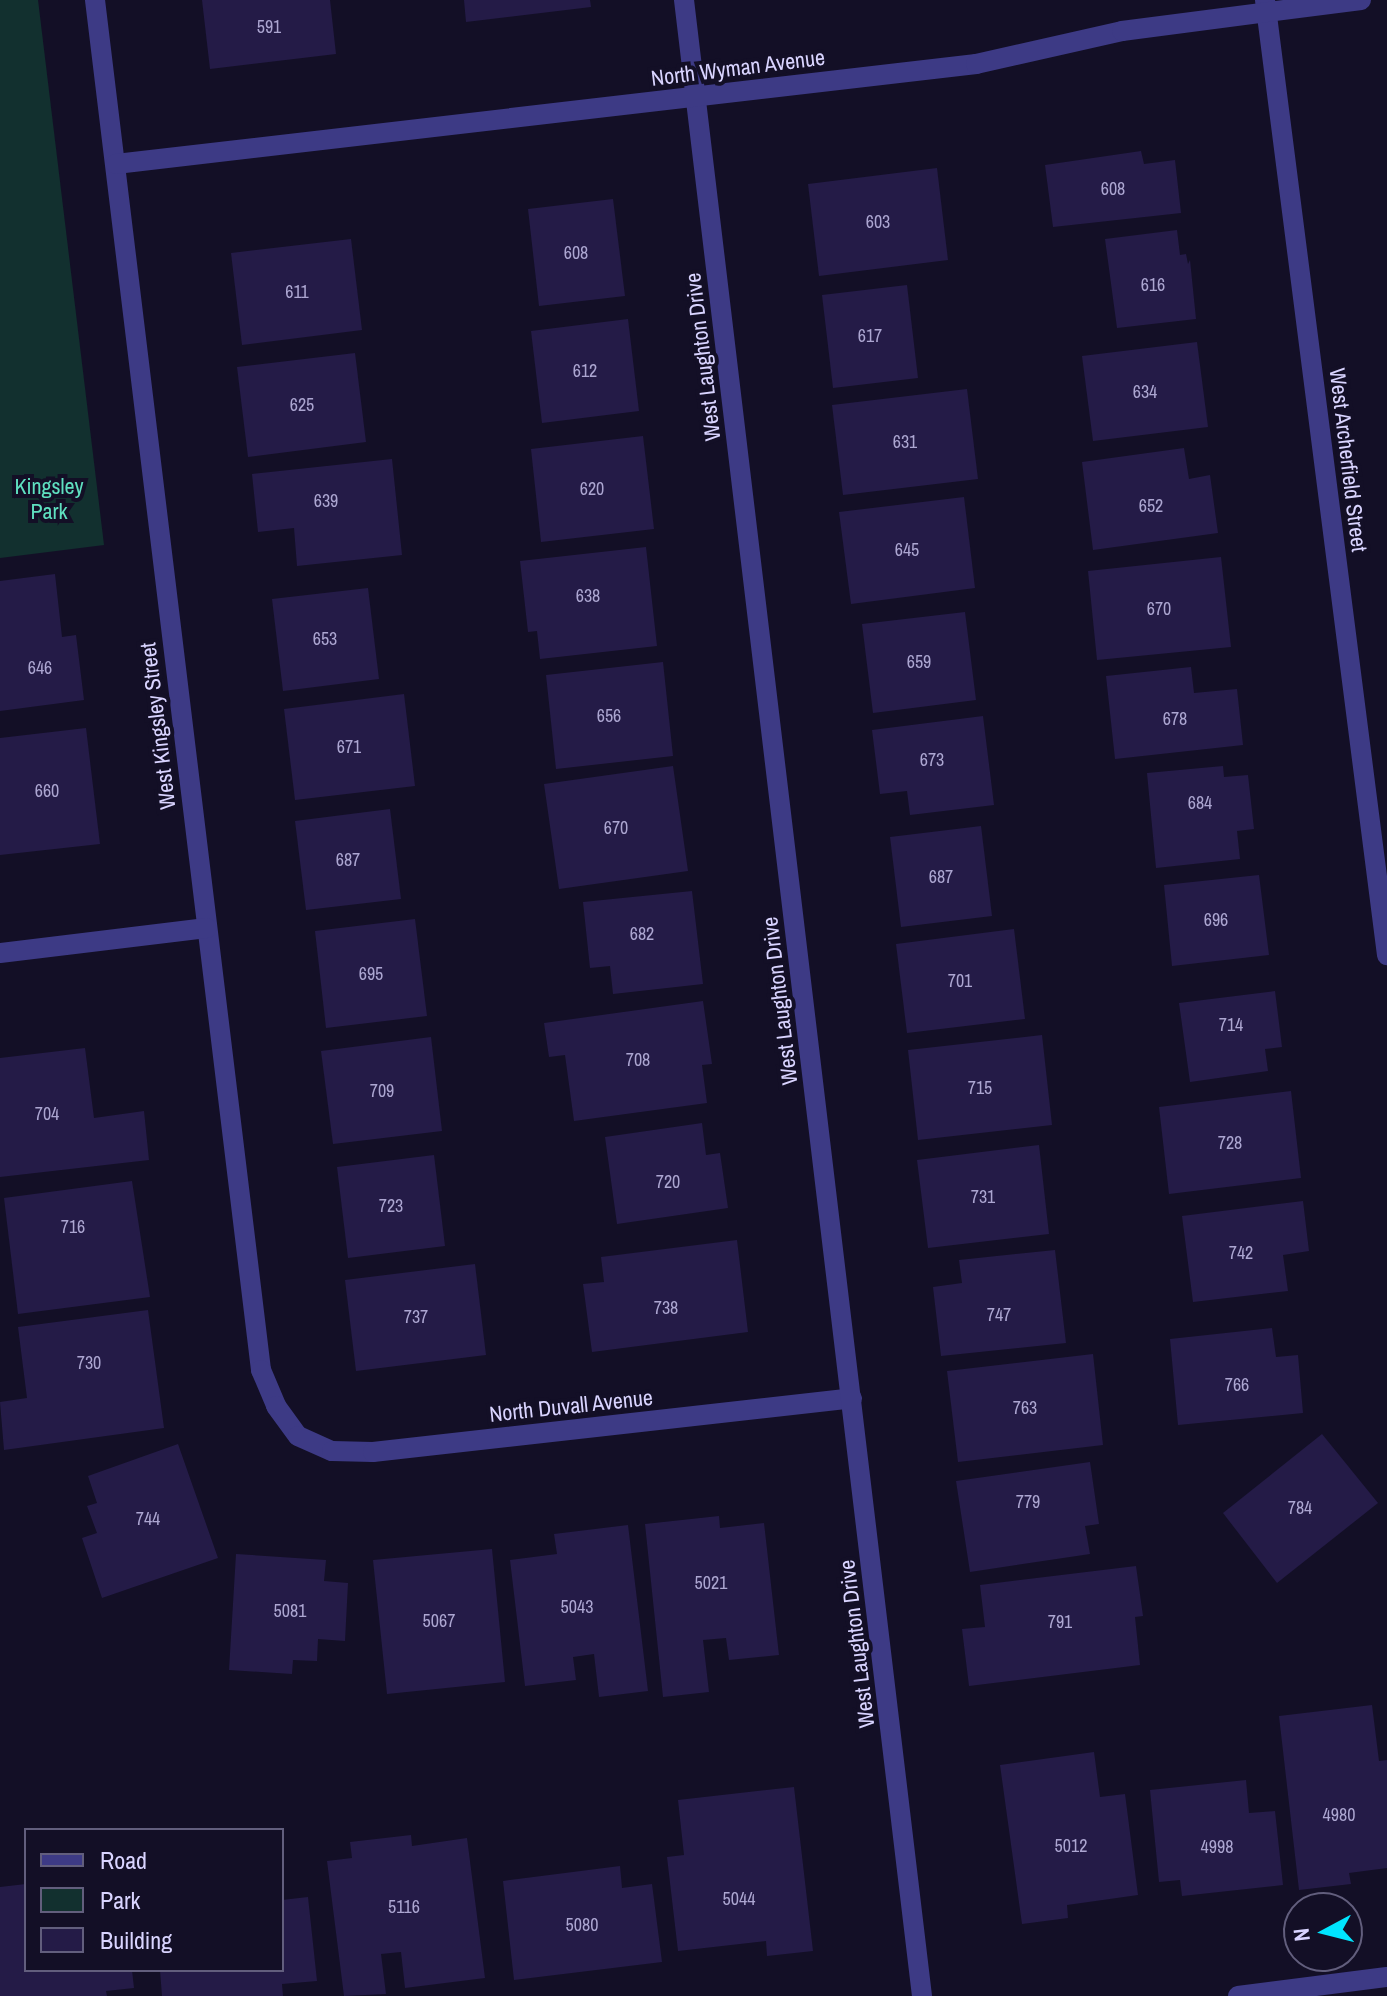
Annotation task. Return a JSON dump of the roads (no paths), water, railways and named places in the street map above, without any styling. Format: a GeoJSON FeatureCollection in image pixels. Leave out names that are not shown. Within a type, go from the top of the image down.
{"type":"FeatureCollection","features":[{"type":"Feature","properties":{"kind":"street","name":"West Kingsley Street"},"geometry":{"type":"LineString","coordinates":[[95,0],[261,1370],[276,1406],[298,1436]]}},
{"type":"Feature","properties":{"kind":"street","name":"West Laughton Drive"},"geometry":{"type":"LineString","coordinates":[[684,0],[922,1996]]}},
{"type":"Feature","properties":{"kind":"street","name":"North Wyman Avenue"},"geometry":{"type":"LineString","coordinates":[[116,164],[976,64],[1122,31],[1266,6],[1361,0]]}},
{"type":"Feature","properties":{"kind":"street","name":"West Archerfield Street"},"geometry":{"type":"LineString","coordinates":[[1266,6],[1387,955]]}},
{"type":"Feature","properties":{"kind":"street"},"geometry":{"type":"LineString","coordinates":[[0,953],[206,928]]}},
{"type":"Feature","properties":{"kind":"street","name":"North Duvall Avenue"},"geometry":{"type":"LineString","coordinates":[[298,1436],[332,1451],[373,1452],[852,1398]]}},
{"type":"Feature","properties":{"kind":"street"},"geometry":{"type":"LineString","coordinates":[[1238,1996],[1387,1977]]}},
{"type":"Feature","properties":{"kind":"park label","name":"Kingsley Park"},"geometry":{"type":"Point","coordinates":[49,498]}}]}
